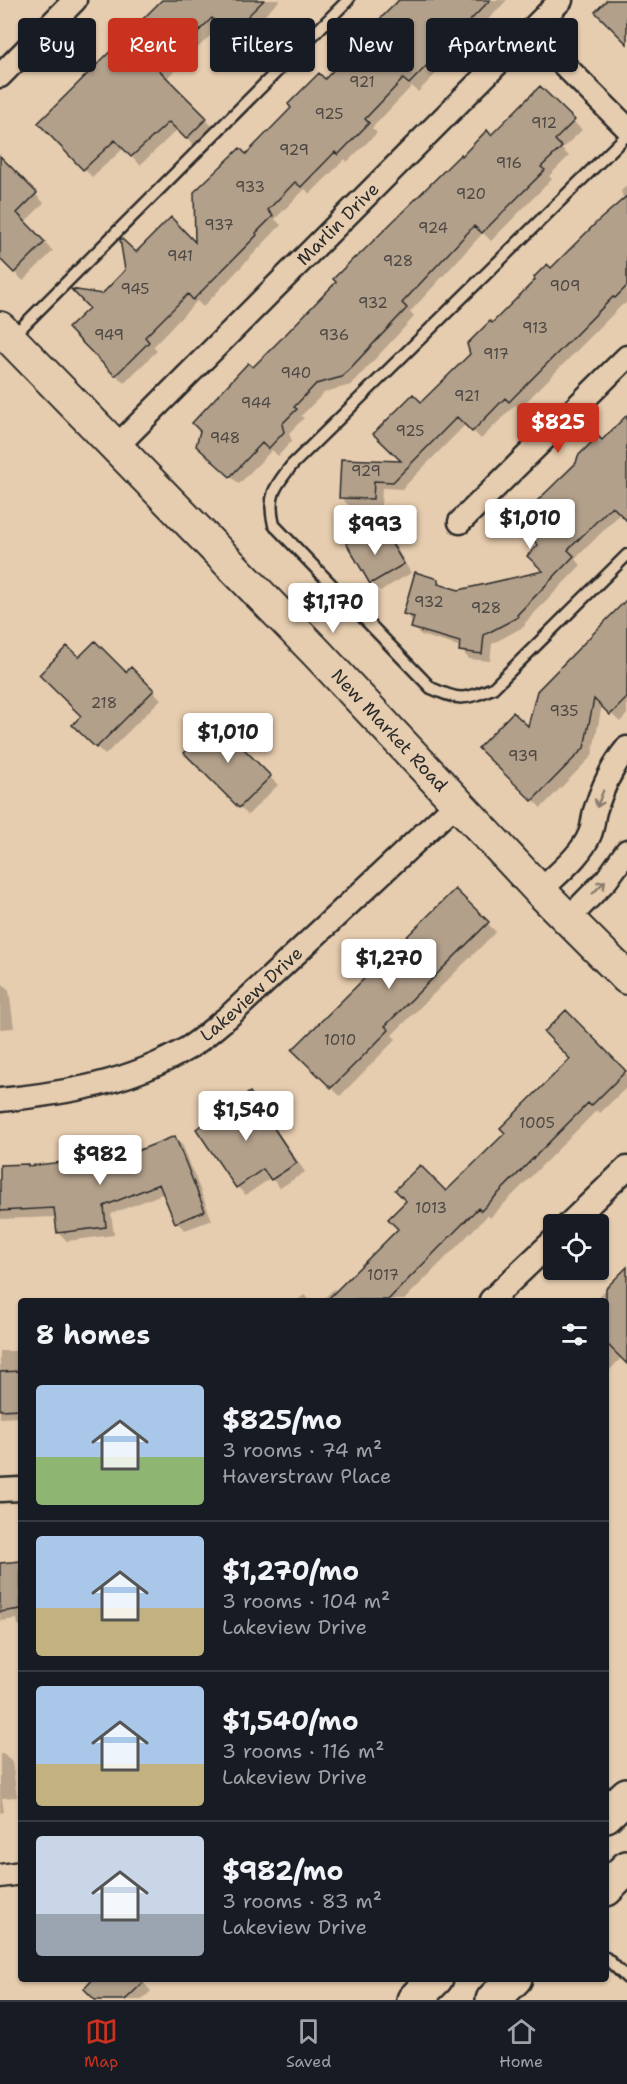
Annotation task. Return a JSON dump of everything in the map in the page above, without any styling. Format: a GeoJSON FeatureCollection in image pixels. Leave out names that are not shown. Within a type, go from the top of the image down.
{"type":"FeatureCollection","features":[{"type":"Feature","properties":{"kind":"main road"},"geometry":{"type":"LineString","coordinates":[[609,1812],[627,1795]]}},
{"type":"Feature","properties":{"kind":"main road"},"geometry":{"type":"LineString","coordinates":[[609,1886],[627,1868]]}},
{"type":"Feature","properties":{"kind":"main road"},"geometry":{"type":"LineString","coordinates":[[414,2000],[432,1982]]}},
{"type":"Feature","properties":{"kind":"main road"},"geometry":{"type":"LineString","coordinates":[[493,2000],[511,1982]]}},
{"type":"Feature","properties":{"kind":"street"},"geometry":{"type":"LineString","coordinates":[[0,76],[75,0]]}},
{"type":"Feature","properties":{"kind":"street","name":"Marlin Drive"},"geometry":{"type":"LineString","coordinates":[[543,18],[561,0]]}},
{"type":"Feature","properties":{"kind":"street","name":"Marlin Drive"},"geometry":{"type":"LineString","coordinates":[[115,448],[489,72]]}},
{"type":"Feature","properties":{"kind":"street"},"geometry":{"type":"LineString","coordinates":[[571,72],[627,129]]}},
{"type":"Feature","properties":{"kind":"street","name":"New Market Road"},"geometry":{"type":"LineString","coordinates":[[5,333],[316,652],[540,891],[625,972]]}},
{"type":"Feature","properties":{"kind":"street"},"geometry":{"type":"LineString","coordinates":[[460,522],[627,357]]}},
{"type":"Feature","properties":{"kind":"street"},"geometry":{"type":"LineString","coordinates":[[540,891],[579,852],[590,835],[596,809],[606,784],[617,760],[627,748]]}},
{"type":"Feature","properties":{"kind":"street","name":"Lakeview Drive"},"geometry":{"type":"LineString","coordinates":[[0,1100],[56,1094],[128,1077],[190,1048],[228,1017],[458,802]]}},
{"type":"Feature","properties":{"kind":"street"},"geometry":{"type":"LineString","coordinates":[[568,919],[607,879],[627,851]]}},
{"type":"Feature","properties":{"kind":"street"},"geometry":{"type":"LineString","coordinates":[[579,1214],[627,1168]]}},
{"type":"Feature","properties":{"kind":"street"},"geometry":{"type":"LineString","coordinates":[[493,1298],[543,1250]]}},
{"type":"Feature","properties":{"kind":"street"},"geometry":{"type":"LineString","coordinates":[[0,1490],[18,1489]]}},
{"type":"Feature","properties":{"kind":"street"},"geometry":{"type":"LineString","coordinates":[[0,1876],[18,1873]]}},
{"type":"Feature","properties":{"kind":"lane"},"geometry":{"type":"LineString","coordinates":[[5,333],[348,0]]}},
{"type":"Feature","properties":{"kind":"lane"},"geometry":{"type":"LineString","coordinates":[[627,135],[292,465],[271,496],[270,510],[274,525],[431,688],[453,698],[470,698],[493,688],[627,555]]}},
{"type":"Feature","properties":{"kind":"lane"},"geometry":{"type":"LineString","coordinates":[[609,1961],[627,1978]]}},
{"type":"Feature","properties":{"kind":"building"},"geometry":{"type":"Polygon","coordinates":[[[162,0],[264,0],[246,18],[210,18],[198,32],[198,18],[144,18],[162,0]]]}},
{"type":"Feature","properties":{"kind":"building"},"geometry":{"type":"Polygon","coordinates":[[[399,0],[490,0],[473,18],[426,18],[426,66],[409,84],[403,79],[365,119],[369,123],[338,155],[335,152],[301,187],[295,182],[268,210],[273,216],[256,233],[257,235],[193,300],[188,294],[145,337],[149,342],[115,376],[68,328],[89,308],[71,289],[102,294],[125,270],[120,239],[136,252],[171,217],[195,242],[194,192],[240,148],[246,154],[291,108],[288,104],[319,73],[325,79],[332,72],[414,72],[414,18],[381,18],[399,0]]]}},
{"type":"Feature","properties":{"kind":"building"},"geometry":{"type":"Polygon","coordinates":[[[607,0],[627,0],[627,44],[595,12],[607,0]]]}},
{"type":"Feature","properties":{"kind":"building"},"geometry":{"type":"Polygon","coordinates":[[[108,54],[108,72],[161,72],[207,118],[186,139],[169,122],[131,157],[115,140],[83,170],[38,123],[89,72],[96,72],[96,65],[108,54]]]}},
{"type":"Feature","properties":{"kind":"building"},"geometry":{"type":"Polygon","coordinates":[[[540,86],[575,120],[555,140],[562,147],[541,167],[545,170],[482,233],[474,226],[402,303],[407,308],[342,377],[316,384],[294,407],[297,409],[282,424],[284,432],[268,449],[262,443],[230,477],[196,446],[200,431],[192,423],[248,363],[253,367],[284,336],[336,282],[333,279],[461,154],[462,156],[487,130],[491,135],[540,86]]]}},
{"type":"Feature","properties":{"kind":"building"},"geometry":{"type":"Polygon","coordinates":[[[0,156],[37,193],[17,213],[45,242],[14,273],[0,259],[0,156]]]}},
{"type":"Feature","properties":{"kind":"building"},"geometry":{"type":"Polygon","coordinates":[[[627,196],[627,286],[615,298],[613,297],[509,402],[505,398],[472,432],[457,417],[393,482],[374,481],[373,499],[339,498],[341,459],[401,461],[373,434],[413,394],[421,402],[470,354],[467,344],[490,321],[492,323],[535,280],[534,277],[547,264],[551,268],[627,196]]]}},
{"type":"Feature","properties":{"kind":"building"},"geometry":{"type":"Polygon","coordinates":[[[627,415],[627,521],[612,506],[568,550],[574,556],[517,615],[518,617],[484,635],[482,654],[459,651],[460,642],[411,628],[414,617],[403,614],[415,572],[438,579],[438,584],[459,590],[543,571],[527,556],[538,545],[533,540],[553,519],[536,502],[576,463],[578,456],[598,436],[602,440],[627,415]]]}},
{"type":"Feature","properties":{"kind":"building"},"geometry":{"type":"Polygon","coordinates":[[[372,528],[371,547],[388,537],[404,564],[370,584],[346,543],[372,528]]]}},
{"type":"Feature","properties":{"kind":"building"},"geometry":{"type":"Polygon","coordinates":[[[627,599],[627,698],[610,715],[594,699],[584,748],[532,801],[478,748],[513,712],[528,726],[537,691],[627,599]]]}},
{"type":"Feature","properties":{"kind":"building"},"geometry":{"type":"Polygon","coordinates":[[[95,641],[126,672],[131,667],[154,690],[96,748],[72,725],[81,716],[39,675],[67,646],[79,657],[95,641]]]}},
{"type":"Feature","properties":{"kind":"building"},"geometry":{"type":"Polygon","coordinates":[[[216,721],[271,776],[239,808],[184,753],[216,721]]]}},
{"type":"Feature","properties":{"kind":"building"},"geometry":{"type":"Polygon","coordinates":[[[455,889],[489,922],[385,1026],[389,1030],[331,1088],[292,1050],[455,889]]]}},
{"type":"Feature","properties":{"kind":"building"},"geometry":{"type":"Polygon","coordinates":[[[566,1010],[626,1071],[591,1106],[588,1103],[481,1211],[478,1208],[390,1298],[329,1298],[398,1229],[388,1219],[406,1201],[395,1190],[420,1165],[446,1191],[505,1133],[500,1128],[570,1059],[544,1032],[566,1010]]]}},
{"type":"Feature","properties":{"kind":"building"},"geometry":{"type":"Polygon","coordinates":[[[250,1092],[297,1163],[271,1180],[263,1169],[236,1188],[196,1129],[250,1092]]]}},
{"type":"Feature","properties":{"kind":"building"},"geometry":{"type":"Polygon","coordinates":[[[175,1136],[205,1211],[175,1223],[159,1184],[104,1206],[106,1227],[57,1233],[54,1208],[0,1211],[0,1165],[28,1164],[28,1166],[98,1158],[99,1166],[175,1136]]]}},
{"type":"Feature","properties":{"kind":"building"},"geometry":{"type":"Polygon","coordinates":[[[627,1267],[627,1364],[609,1346],[609,1298],[606,1298],[606,1288],[627,1267]]]}},
{"type":"Feature","properties":{"kind":"building"},"geometry":{"type":"Polygon","coordinates":[[[18,1371],[18,1409],[0,1410],[0,1372],[18,1371]]]}},
{"type":"Feature","properties":{"kind":"building"},"geometry":{"type":"Polygon","coordinates":[[[18,1561],[18,1609],[0,1612],[0,1563],[18,1561]]]}},
{"type":"Feature","properties":{"kind":"building"},"geometry":{"type":"Polygon","coordinates":[[[90,1982],[144,1982],[125,2000],[95,2000],[84,1989],[90,1982]]]}}]}
